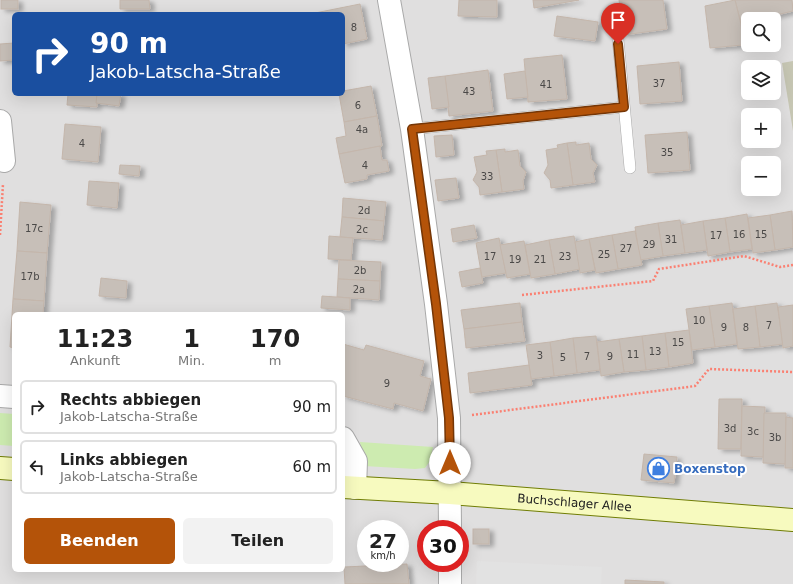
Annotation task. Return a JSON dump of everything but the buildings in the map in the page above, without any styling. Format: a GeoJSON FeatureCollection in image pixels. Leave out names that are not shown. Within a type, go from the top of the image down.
{"type":"FeatureCollection","features":[{"type":"Feature","properties":{"kind":"main road"},"geometry":{"type":"LineString","coordinates":[[0,468],[12,469]]}},
{"type":"Feature","properties":{"kind":"main road","name":"Buchschlager Allee"},"geometry":{"type":"LineString","coordinates":[[349,488],[450,494],[793,520]]}},
{"type":"Feature","properties":{"kind":"street"},"geometry":{"type":"LineString","coordinates":[[389,0],[412,129],[436,304],[449,418],[450,520]]}},
{"type":"Feature","properties":{"kind":"street"},"geometry":{"type":"LineString","coordinates":[[0,121],[4,161]]}},
{"type":"Feature","properties":{"kind":"street"},"geometry":{"type":"LineString","coordinates":[[0,396],[12,397]]}},
{"type":"Feature","properties":{"kind":"street","name":"Buchschlager Allee"},"geometry":{"type":"LineString","coordinates":[[345,442],[356,461],[349,488]]}},
{"type":"Feature","properties":{"kind":"street"},"geometry":{"type":"LineString","coordinates":[[450,572],[450,584]]}},
{"type":"Feature","properties":{"kind":"lane"},"geometry":{"type":"LineString","coordinates":[[617,29],[630,168]]}},
{"type":"Feature","properties":{"kind":"lane"},"geometry":{"type":"LineString","coordinates":[[412,129],[624,107]]}},
{"type":"Feature","properties":{"kind":"path"},"geometry":{"type":"LineString","coordinates":[[0,235],[4,161]]}},
{"type":"Feature","properties":{"kind":"path"},"geometry":{"type":"LineString","coordinates":[[522,295],[653,281],[659,269],[744,256],[780,267],[793,265]]}},
{"type":"Feature","properties":{"kind":"path"},"geometry":{"type":"LineString","coordinates":[[449,418],[695,386],[709,369],[793,372]]}},
{"type":"Feature","properties":{"kind":"shaded area"},"geometry":{"type":"Polygon","coordinates":[[[0,0],[793,0],[793,584],[0,584],[0,0]]]}},
{"type":"Feature","properties":{"kind":"shaded area"},"geometry":{"type":"Polygon","coordinates":[[[793,61],[793,131],[782,63],[793,61]]]}},
{"type":"Feature","properties":{"kind":"shaded area"},"geometry":{"type":"Polygon","coordinates":[[[477,561],[602,567],[601,584],[476,584],[477,561]]]}},
{"type":"Feature","properties":{"kind":"green space"},"geometry":{"type":"Polygon","coordinates":[[[0,413],[12,414],[12,446],[0,445],[0,413]]]}},
{"type":"Feature","properties":{"kind":"green space"},"geometry":{"type":"Polygon","coordinates":[[[360,442],[433,447],[430,461],[425,468],[415,469],[364,466],[360,442]]]}},
{"type":"Feature","properties":{"kind":"place","name":"Boxenstop"},"geometry":{"type":"Point","coordinates":[659,469]}},
{"type":"Feature","properties":{"kind":"route"},"geometry":{"type":"LineString","coordinates":[[450,463],[449,418],[436,304],[412,129],[624,107],[618,44]]}}]}
